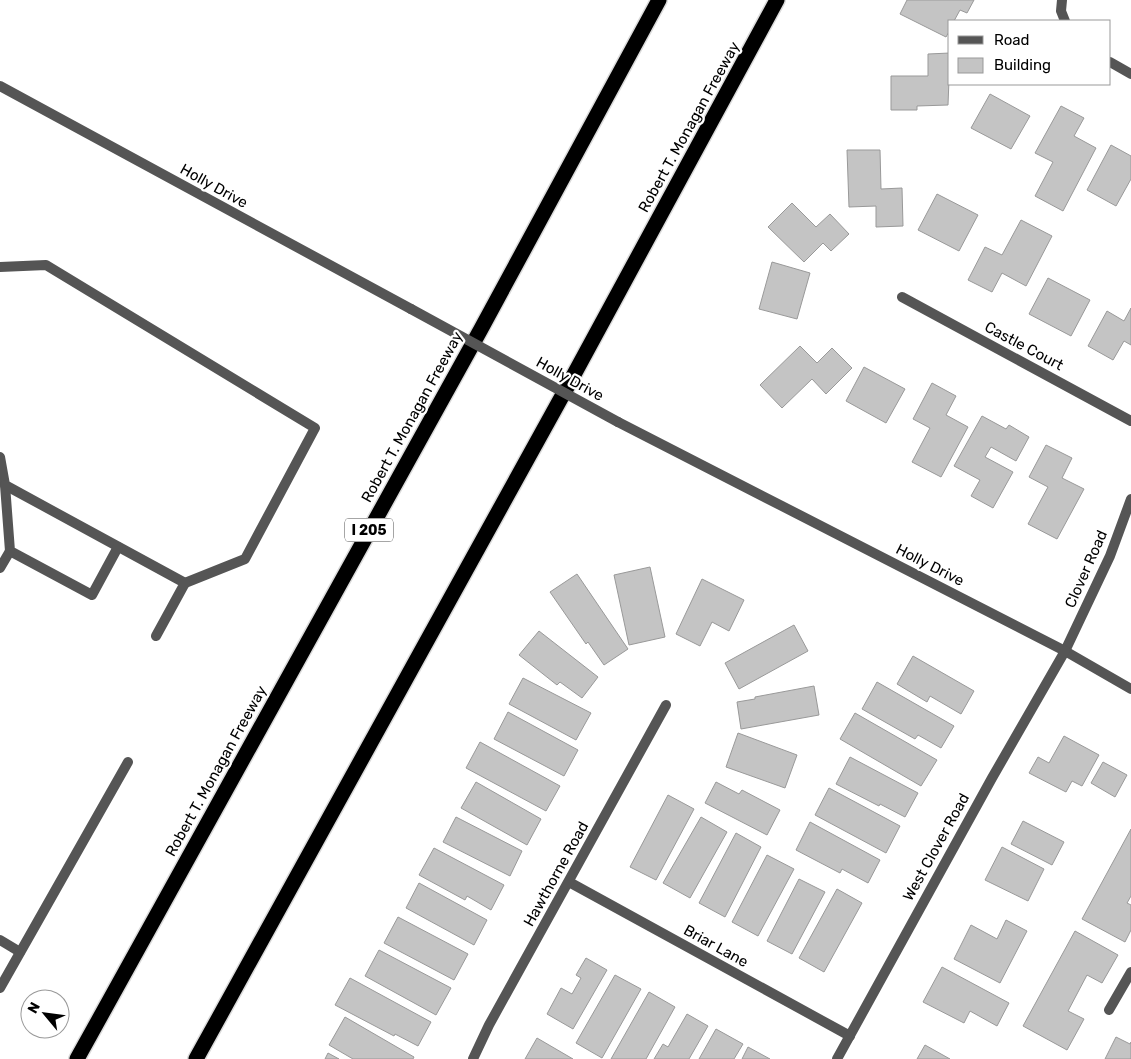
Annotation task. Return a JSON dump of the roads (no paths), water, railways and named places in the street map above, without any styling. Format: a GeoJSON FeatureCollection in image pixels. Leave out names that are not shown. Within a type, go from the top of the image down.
{"type":"FeatureCollection","features":[{"type":"Feature","properties":{"kind":"highway","name":"Robert T. Monagan Freeway"},"geometry":{"type":"LineString","coordinates":[[77,1059],[476,338],[659,0]]}},
{"type":"Feature","properties":{"kind":"highway","name":"Robert T. Monagan Freeway"},"geometry":{"type":"LineString","coordinates":[[196,1059],[740,71],[777,0]]}},
{"type":"Feature","properties":{"kind":"street"},"geometry":{"type":"LineString","coordinates":[[1062,0],[1061,11],[1065,20]]}},
{"type":"Feature","properties":{"kind":"street"},"geometry":{"type":"LineString","coordinates":[[1111,63],[1131,74]]}},
{"type":"Feature","properties":{"kind":"street","name":"Holly Drive"},"geometry":{"type":"LineString","coordinates":[[0,86],[618,422],[1065,651],[1131,689]]}},
{"type":"Feature","properties":{"kind":"street"},"geometry":{"type":"LineString","coordinates":[[0,267],[46,265],[315,428],[245,559],[185,583],[156,636]]}},
{"type":"Feature","properties":{"kind":"street","name":"Castle Court"},"geometry":{"type":"LineString","coordinates":[[902,297],[1131,421]]}},
{"type":"Feature","properties":{"kind":"street"},"geometry":{"type":"LineString","coordinates":[[0,456],[5,485],[10,552],[0,568]]}},
{"type":"Feature","properties":{"kind":"street"},"geometry":{"type":"LineString","coordinates":[[5,485],[185,583]]}},
{"type":"Feature","properties":{"kind":"street","name":"Clover Road"},"geometry":{"type":"LineString","coordinates":[[1065,651],[1110,556],[1131,498]]}},
{"type":"Feature","properties":{"kind":"street"},"geometry":{"type":"LineString","coordinates":[[10,552],[92,595],[118,547]]}},
{"type":"Feature","properties":{"kind":"street","name":"West Clover Road"},"geometry":{"type":"LineString","coordinates":[[837,1059],[992,778],[1065,651]]}},
{"type":"Feature","properties":{"kind":"street","name":"Hawthorne Road"},"geometry":{"type":"LineString","coordinates":[[473,1059],[489,1025],[666,704]]}},
{"type":"Feature","properties":{"kind":"street"},"geometry":{"type":"LineString","coordinates":[[0,988],[128,762]]}},
{"type":"Feature","properties":{"kind":"street","name":"Briar Lane"},"geometry":{"type":"LineString","coordinates":[[569,882],[850,1036]]}},
{"type":"Feature","properties":{"kind":"street"},"geometry":{"type":"LineString","coordinates":[[0,940],[20,952]]}},
{"type":"Feature","properties":{"kind":"street"},"geometry":{"type":"LineString","coordinates":[[1109,1010],[1131,972]]}}]}
